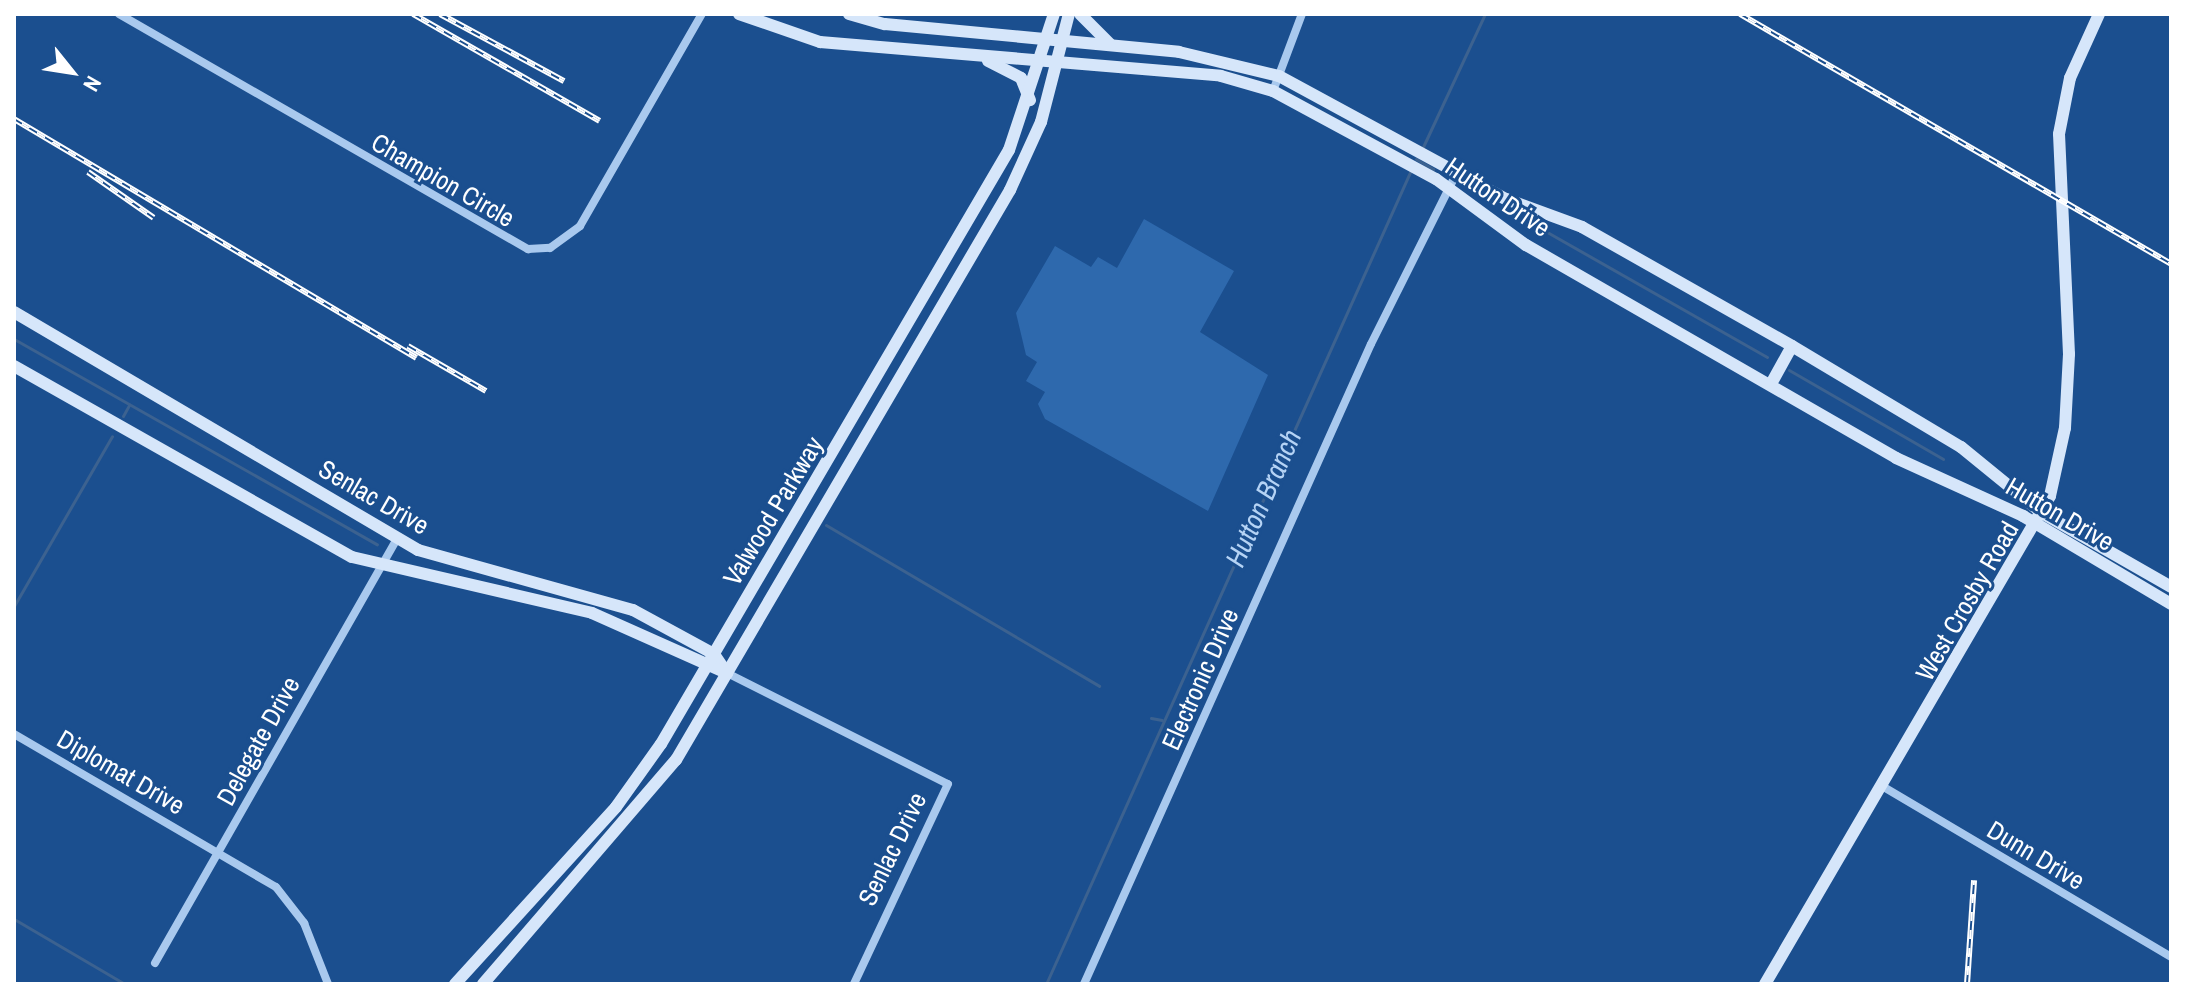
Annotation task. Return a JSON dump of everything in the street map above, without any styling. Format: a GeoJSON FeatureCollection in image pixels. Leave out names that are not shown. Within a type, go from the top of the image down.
{"type":"FeatureCollection","features":[{"type":"Feature","properties":{"kind":"street","name":"Champion Circle"},"geometry":{"type":"LineString","coordinates":[[119,14],[528,249],[550,248],[580,226],[702,14]]}},
{"type":"Feature","properties":{"kind":"street","name":"Hutton Drive"},"geometry":{"type":"LineString","coordinates":[[739,14],[820,42],[1221,76],[1273,91],[1391,146],[1582,227],[1792,346],[1961,447],[2040,518],[2171,604]]}},
{"type":"Feature","properties":{"kind":"street","name":"Hutton Drive"},"geometry":{"type":"LineString","coordinates":[[849,14],[1048,41],[1227,59],[1279,76],[1391,146],[1526,245],[1896,458],[2040,518],[2168,585]]}},
{"type":"Feature","properties":{"kind":"street","name":"Valwood Parkway"},"geometry":{"type":"LineString","coordinates":[[455,984],[637,781],[929,288],[1030,101],[1054,14]]}},
{"type":"Feature","properties":{"kind":"street","name":"Valwood Parkway"},"geometry":{"type":"LineString","coordinates":[[483,984],[653,792],[727,673],[1025,161],[1058,63],[1069,14]]}},
{"type":"Feature","properties":{"kind":"street"},"geometry":{"type":"LineString","coordinates":[[1080,14],[1117,47]]}},
{"type":"Feature","properties":{"kind":"street"},"geometry":{"type":"LineString","coordinates":[[1273,91],[1302,14]]}},
{"type":"Feature","properties":{"kind":"street","name":"West Crosby Road"},"geometry":{"type":"LineString","coordinates":[[1765,984],[2040,518],[2065,428],[2061,120],[2080,50],[2099,14]]}},
{"type":"Feature","properties":{"kind":"street"},"geometry":{"type":"LineString","coordinates":[[966,55],[1010,70],[1030,101]]}},
{"type":"Feature","properties":{"kind":"street","name":"Electronic Drive"},"geometry":{"type":"LineString","coordinates":[[1084,984],[1371,344],[1456,174]]}},
{"type":"Feature","properties":{"kind":"street"},"geometry":{"type":"LineString","coordinates":[[929,288],[947,298]]}},
{"type":"Feature","properties":{"kind":"street","name":"Senlac Drive"},"geometry":{"type":"LineString","coordinates":[[14,312],[397,538],[474,571],[571,591],[633,610],[714,654],[727,673]]}},
{"type":"Feature","properties":{"kind":"street"},"geometry":{"type":"LineString","coordinates":[[1771,384],[1792,346]]}},
{"type":"Feature","properties":{"kind":"street","name":"Senlac Drive"},"geometry":{"type":"LineString","coordinates":[[14,366],[325,545],[380,566],[568,607],[652,637],[705,669],[727,673],[948,784],[854,984]]}},
{"type":"Feature","properties":{"kind":"street"},"geometry":{"type":"LineString","coordinates":[[807,497],[824,507]]}},
{"type":"Feature","properties":{"kind":"street","name":"Delegate Drive"},"geometry":{"type":"LineString","coordinates":[[155,963],[397,538]]}},
{"type":"Feature","properties":{"kind":"street"},"geometry":{"type":"LineString","coordinates":[[2157,596],[2168,585]]}},
{"type":"Feature","properties":{"kind":"street"},"geometry":{"type":"LineString","coordinates":[[568,607],[571,591]]}},
{"type":"Feature","properties":{"kind":"street","name":"Diplomat Drive"},"geometry":{"type":"LineString","coordinates":[[14,734],[220,851],[291,903],[328,984]]}},
{"type":"Feature","properties":{"kind":"street"},"geometry":{"type":"LineString","coordinates":[[637,781],[653,792]]}},
{"type":"Feature","properties":{"kind":"street","name":"Dunn Drive"},"geometry":{"type":"LineString","coordinates":[[1882,786],[2171,957]]}},
{"type":"Feature","properties":{"kind":"street"},"geometry":{"type":"LineString","coordinates":[[523,910],[538,923]]}},
{"type":"Feature","properties":{"kind":"shaded area"},"geometry":{"type":"Polygon","coordinates":[[[1144,219],[1234,271],[1200,332],[1268,375],[1208,511],[1045,419],[1038,404],[1045,392],[1026,381],[1037,362],[1026,355],[1016,313],[1055,246],[1091,267],[1098,257],[1117,268],[1144,219]]]}},
{"type":"Feature","properties":{"kind":"waterway","name":"Hutton Branch"},"geometry":{"type":"LineString","coordinates":[[1422,149],[1485,14]]}},
{"type":"Feature","properties":{"kind":"waterway"},"geometry":{"type":"LineString","coordinates":[[1416,159],[1433,169]]}},
{"type":"Feature","properties":{"kind":"waterway","name":"Hutton Branch"},"geometry":{"type":"LineString","coordinates":[[1046,984],[1411,170]]}},
{"type":"Feature","properties":{"kind":"waterway"},"geometry":{"type":"LineString","coordinates":[[1547,232],[1767,357]]}},
{"type":"Feature","properties":{"kind":"waterway"},"geometry":{"type":"LineString","coordinates":[[14,339],[377,544]]}},
{"type":"Feature","properties":{"kind":"waterway"},"geometry":{"type":"LineString","coordinates":[[1789,370],[1943,459]]}},
{"type":"Feature","properties":{"kind":"waterway"},"geometry":{"type":"LineString","coordinates":[[123,416],[129,405]]}},
{"type":"Feature","properties":{"kind":"waterway"},"geometry":{"type":"LineString","coordinates":[[14,606],[112,436]]}},
{"type":"Feature","properties":{"kind":"waterway"},"geometry":{"type":"LineString","coordinates":[[826,525],[1099,686]]}},
{"type":"Feature","properties":{"kind":"waterway"},"geometry":{"type":"LineString","coordinates":[[1151,718],[1162,720]]}},
{"type":"Feature","properties":{"kind":"waterway"},"geometry":{"type":"LineString","coordinates":[[14,919],[125,984]]}},
{"type":"Feature","properties":{"kind":"railway"},"geometry":{"type":"LineString","coordinates":[[413,14],[600,121]]}},
{"type":"Feature","properties":{"kind":"railway"},"geometry":{"type":"LineString","coordinates":[[440,14],[564,81]]}},
{"type":"Feature","properties":{"kind":"railway"},"geometry":{"type":"LineString","coordinates":[[1740,14],[2171,264]]}},
{"type":"Feature","properties":{"kind":"railway"},"geometry":{"type":"LineString","coordinates":[[14,119],[416,358]]}},
{"type":"Feature","properties":{"kind":"railway"},"geometry":{"type":"LineString","coordinates":[[88,172],[154,218]]}},
{"type":"Feature","properties":{"kind":"railway"},"geometry":{"type":"LineString","coordinates":[[408,346],[486,391]]}},
{"type":"Feature","properties":{"kind":"railway"},"geometry":{"type":"LineString","coordinates":[[1967,984],[1974,880]]}}]}
